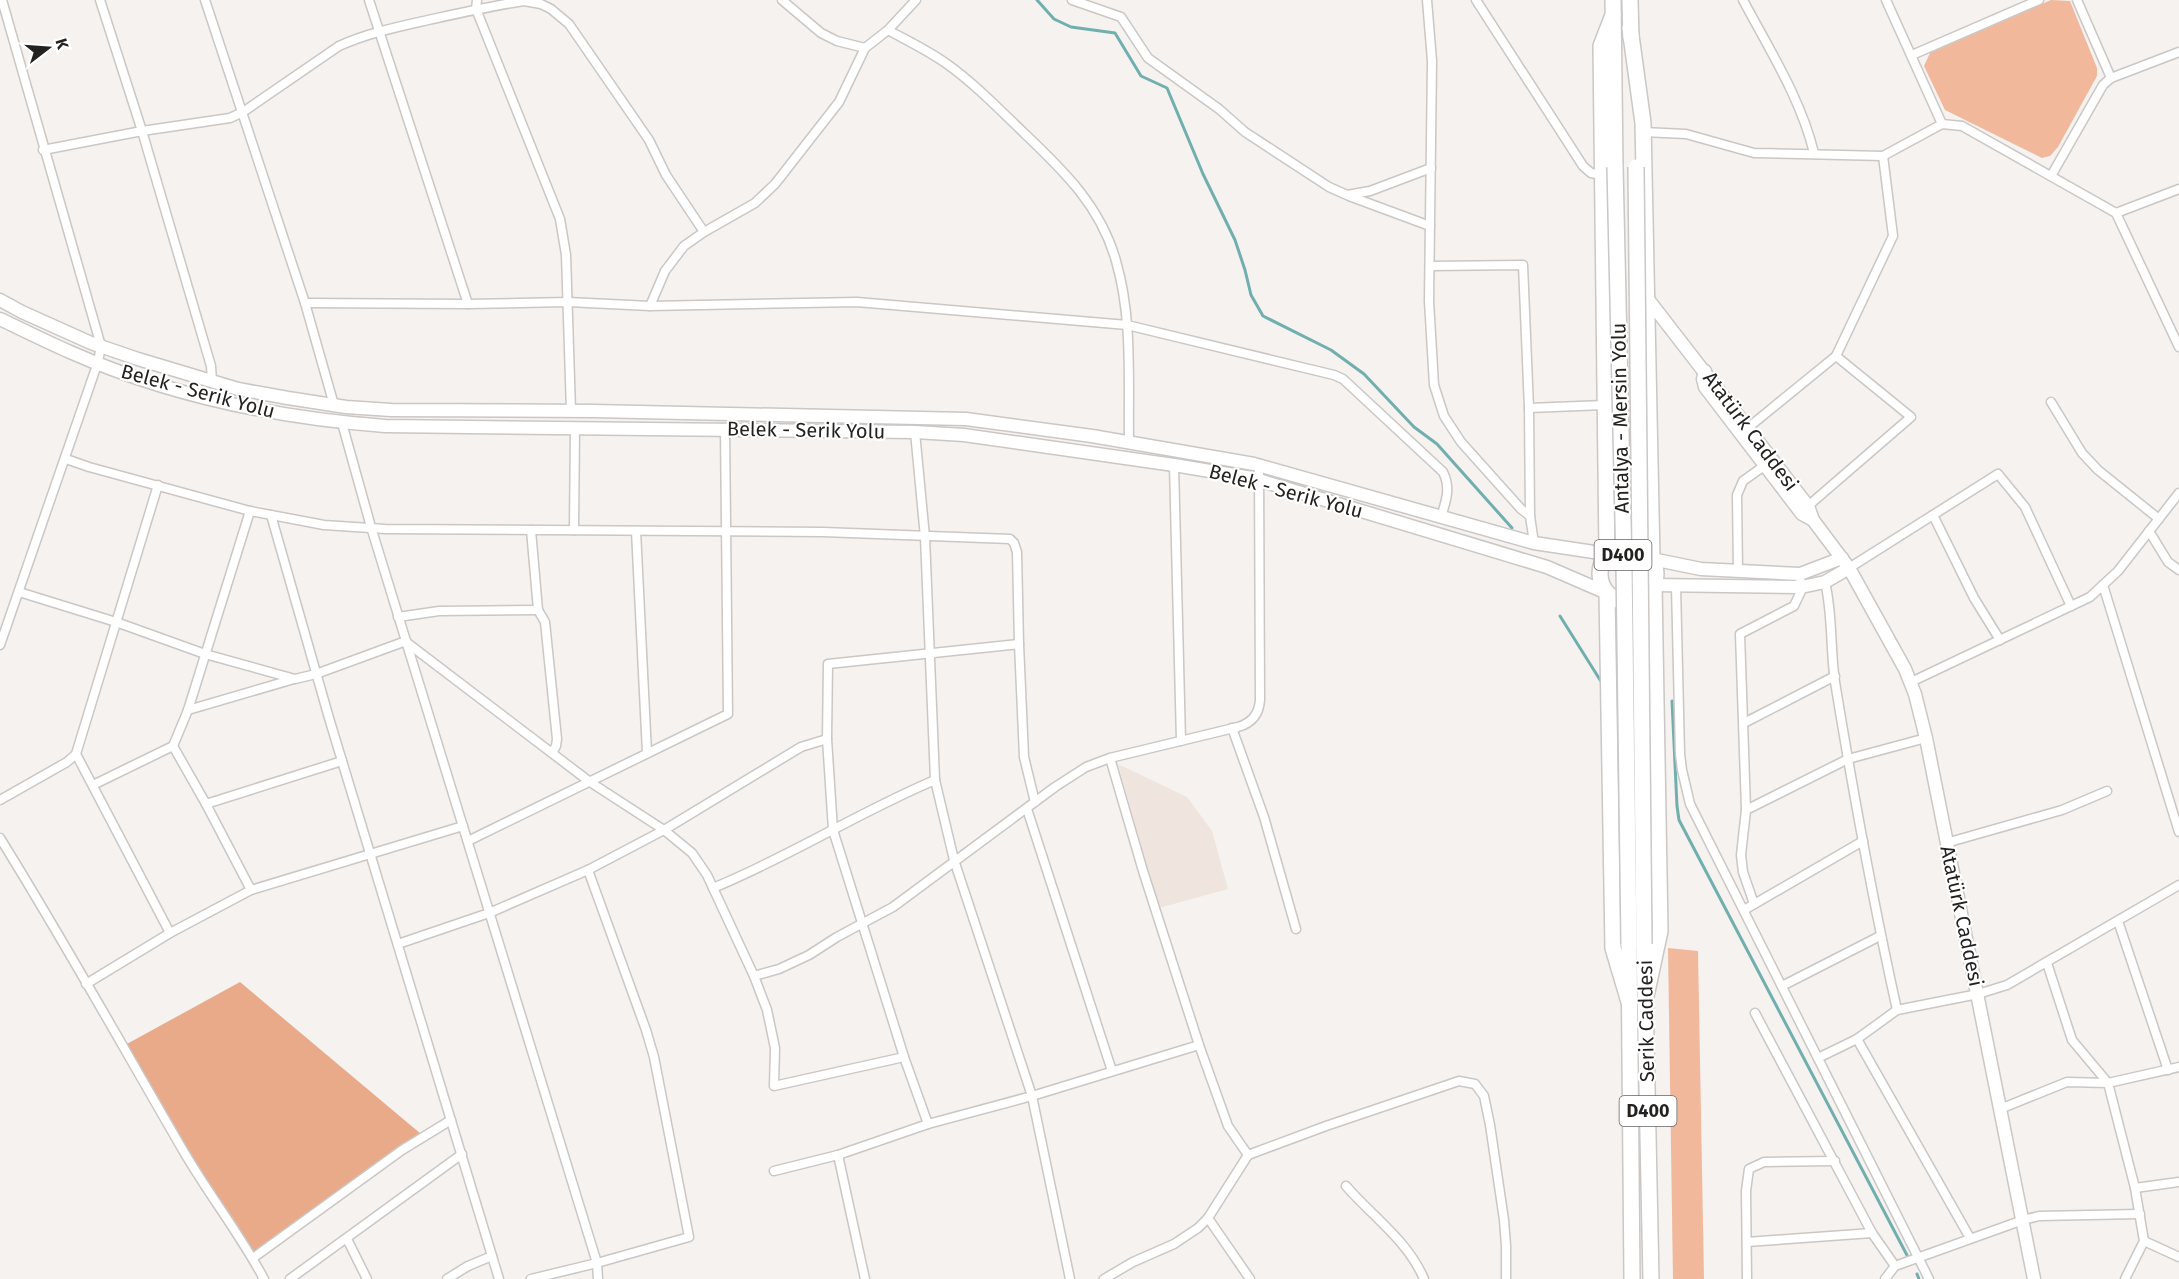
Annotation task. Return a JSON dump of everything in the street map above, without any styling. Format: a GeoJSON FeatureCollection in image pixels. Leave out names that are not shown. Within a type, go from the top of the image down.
{"type":"FeatureCollection","features":[{"type":"Feature","properties":{"kind":"highway","name":"Antalya - Mersin Yolu"},"geometry":{"type":"LineString","coordinates":[[1630,0],[1636,167],[1636,944]]}},
{"type":"Feature","properties":{"kind":"highway"},"geometry":{"type":"LineString","coordinates":[[1613,7],[1600,46],[1606,554],[1599,570],[1602,587],[1607,594],[1619,601],[1633,602],[1646,596],[1654,585]]}},
{"type":"Feature","properties":{"kind":"highway","name":"Antalya - Mersin Yolu"},"geometry":{"type":"LineString","coordinates":[[1613,7],[1624,565],[1636,944]]}},
{"type":"Feature","properties":{"kind":"highway"},"geometry":{"type":"LineString","coordinates":[[1630,28],[1643,132],[1653,559],[1656,568],[1654,585],[1660,931],[1645,1001]]}},
{"type":"Feature","properties":{"kind":"highway"},"geometry":{"type":"LineString","coordinates":[[1606,554],[1613,549],[1631,545],[1639,547],[1653,559]]}},
{"type":"Feature","properties":{"kind":"highway"},"geometry":{"type":"LineString","coordinates":[[1607,594],[1613,948],[1629,1002]]}},
{"type":"Feature","properties":{"kind":"highway","name":"Serik Caddesi"},"geometry":{"type":"LineString","coordinates":[[1636,944],[1645,1001],[1651,1279]]}},
{"type":"Feature","properties":{"kind":"highway","name":"Serik Caddesi"},"geometry":{"type":"LineString","coordinates":[[1632,1279],[1629,1002],[1636,944]]}},
{"type":"Feature","properties":{"kind":"main road","name":"Atatürk Caddesi"},"geometry":{"type":"LineString","coordinates":[[1647,298],[1705,371],[1744,431],[1808,506],[1813,520],[1845,563],[1911,682],[1926,738],[2034,1279]]}},
{"type":"Feature","properties":{"kind":"main road","name":"Belek - Serik Yolu"},"geometry":{"type":"LineString","coordinates":[[0,300],[101,346],[212,382],[238,389],[334,405],[391,410],[571,411],[966,419],[1129,442],[1259,466],[1534,543],[1606,554]]}},
{"type":"Feature","properties":{"kind":"main road","name":"Belek - Serik Yolu"},"geometry":{"type":"LineString","coordinates":[[0,319],[72,353],[150,381],[227,404],[298,418],[385,426],[915,432],[964,435],[1174,465],[1259,480],[1547,567],[1607,594]]}},
{"type":"Feature","properties":{"kind":"main road"},"geometry":{"type":"LineString","coordinates":[[1744,431],[1764,466],[1802,514],[1813,520]]}},
{"type":"Feature","properties":{"kind":"main road"},"geometry":{"type":"LineString","coordinates":[[1653,559],[1701,569],[1801,581],[1845,563]]}},
{"type":"Feature","properties":{"kind":"main road"},"geometry":{"type":"LineString","coordinates":[[1654,585],[1825,582],[1845,563]]}},
{"type":"Feature","properties":{"kind":"street"},"geometry":{"type":"LineString","coordinates":[[0,645],[66,459],[98,362],[101,346],[2,0]]}},
{"type":"Feature","properties":{"kind":"street"},"geometry":{"type":"LineString","coordinates":[[100,0],[142,131],[211,366],[212,382]]}},
{"type":"Feature","properties":{"kind":"street"},"geometry":{"type":"LineString","coordinates":[[205,0],[305,303],[334,405]]}},
{"type":"Feature","properties":{"kind":"street"},"geometry":{"type":"LineString","coordinates":[[369,0],[468,304]]}},
{"type":"Feature","properties":{"kind":"street"},"geometry":{"type":"LineString","coordinates":[[782,0],[821,33],[865,48]]}},
{"type":"Feature","properties":{"kind":"street"},"geometry":{"type":"LineString","coordinates":[[650,306],[674,256],[704,232],[756,203],[775,184],[839,102],[865,48],[888,30],[916,0]]}},
{"type":"Feature","properties":{"kind":"street"},"geometry":{"type":"LineString","coordinates":[[1072,0],[1121,17],[1148,58],[1293,166],[1347,195],[1430,226]]}},
{"type":"Feature","properties":{"kind":"street"},"geometry":{"type":"LineString","coordinates":[[1427,0],[1432,61],[1430,266],[1434,385],[1442,408],[1461,442],[1521,509],[1530,516]]}},
{"type":"Feature","properties":{"kind":"street"},"geometry":{"type":"LineString","coordinates":[[1476,0],[1583,166],[1591,173],[1602,176]]}},
{"type":"Feature","properties":{"kind":"street"},"geometry":{"type":"LineString","coordinates":[[1743,0],[1795,99],[1814,153]]}},
{"type":"Feature","properties":{"kind":"street"},"geometry":{"type":"LineString","coordinates":[[1887,0],[1942,124]]}},
{"type":"Feature","properties":{"kind":"street"},"geometry":{"type":"LineString","coordinates":[[1912,55],[2039,0]]}},
{"type":"Feature","properties":{"kind":"street"},"geometry":{"type":"LineString","coordinates":[[2077,0],[2111,78]]}},
{"type":"Feature","properties":{"kind":"street"},"geometry":{"type":"LineString","coordinates":[[44,150],[142,131],[223,120],[243,111],[339,46],[378,31],[477,4],[524,1],[541,4],[562,16],[569,24],[650,140],[666,175],[704,232]]}},
{"type":"Feature","properties":{"kind":"street"},"geometry":{"type":"LineString","coordinates":[[477,4],[555,204],[564,237],[571,411]]}},
{"type":"Feature","properties":{"kind":"street"},"geometry":{"type":"LineString","coordinates":[[888,30],[948,65],[981,91],[1066,173],[1086,197],[1108,238],[1122,286],[1127,325],[1129,442]]}},
{"type":"Feature","properties":{"kind":"street"},"geometry":{"type":"LineString","coordinates":[[2050,176],[2103,85],[2111,78],[2179,52]]}},
{"type":"Feature","properties":{"kind":"street"},"geometry":{"type":"LineString","coordinates":[[1643,132],[1686,134],[1754,153],[1883,156],[1942,124],[1962,126],[2116,213],[2179,347]]}},
{"type":"Feature","properties":{"kind":"street"},"geometry":{"type":"LineString","coordinates":[[1744,431],[1836,356],[1893,236],[1883,156]]}},
{"type":"Feature","properties":{"kind":"street"},"geometry":{"type":"LineString","coordinates":[[1347,195],[1370,191],[1431,168]]}},
{"type":"Feature","properties":{"kind":"street"},"geometry":{"type":"LineString","coordinates":[[2116,213],[2179,189]]}},
{"type":"Feature","properties":{"kind":"street"},"geometry":{"type":"LineString","coordinates":[[1430,266],[1523,265],[1529,408],[1530,516],[1534,543]]}},
{"type":"Feature","properties":{"kind":"street"},"geometry":{"type":"LineString","coordinates":[[305,303],[568,302],[650,306],[857,302],[1127,325],[1328,373],[1343,379],[1443,472],[1448,482],[1448,492],[1441,517]]}},
{"type":"Feature","properties":{"kind":"street"},"geometry":{"type":"LineString","coordinates":[[1808,506],[1911,417],[1836,356]]}},
{"type":"Feature","properties":{"kind":"street"},"geometry":{"type":"LineString","coordinates":[[2051,402],[2082,453],[2098,470],[2159,519]]}},
{"type":"Feature","properties":{"kind":"street"},"geometry":{"type":"LineString","coordinates":[[1529,408],[1604,405]]}},
{"type":"Feature","properties":{"kind":"street"},"geometry":{"type":"LineString","coordinates":[[342,423],[398,617],[597,1263],[598,1279]]}},
{"type":"Feature","properties":{"kind":"street"},"geometry":{"type":"LineString","coordinates":[[574,530],[575,428]]}},
{"type":"Feature","properties":{"kind":"street"},"geometry":{"type":"LineString","coordinates":[[468,841],[728,714],[724,429]]}},
{"type":"Feature","properties":{"kind":"street"},"geometry":{"type":"LineString","coordinates":[[915,432],[925,537],[934,780],[954,860],[1032,1096],[1070,1279]]}},
{"type":"Feature","properties":{"kind":"street"},"geometry":{"type":"LineString","coordinates":[[66,459],[250,511],[324,525],[531,530],[823,532],[1010,539],[1017,552],[1018,644],[1024,757],[1035,802]]}},
{"type":"Feature","properties":{"kind":"street"},"geometry":{"type":"LineString","coordinates":[[1174,465],[1181,741]]}},
{"type":"Feature","properties":{"kind":"street"},"geometry":{"type":"LineString","coordinates":[[754,976],[794,963],[892,907],[1055,787],[1086,767],[1110,758],[1232,728],[1251,721],[1259,707],[1259,466]]}},
{"type":"Feature","properties":{"kind":"street"},"geometry":{"type":"LineString","coordinates":[[1738,572],[1737,495],[1743,481],[1764,466]]}},
{"type":"Feature","properties":{"kind":"street"},"geometry":{"type":"LineString","coordinates":[[1845,563],[1933,515],[1998,474],[2030,515],[2071,606]]}},
{"type":"Feature","properties":{"kind":"street"},"geometry":{"type":"LineString","coordinates":[[0,800],[67,762],[76,754],[158,485]]}},
{"type":"Feature","properties":{"kind":"street"},"geometry":{"type":"LineString","coordinates":[[1911,682],[2090,597],[2118,571],[2179,493]]}},
{"type":"Feature","properties":{"kind":"street"},"geometry":{"type":"LineString","coordinates":[[93,785],[173,746],[188,710],[250,511]]}},
{"type":"Feature","properties":{"kind":"street"},"geometry":{"type":"LineString","coordinates":[[271,515],[316,674],[499,1279]]}},
{"type":"Feature","properties":{"kind":"street"},"geometry":{"type":"LineString","coordinates":[[1933,515],[1974,598],[2000,640]]}},
{"type":"Feature","properties":{"kind":"street"},"geometry":{"type":"LineString","coordinates":[[531,530],[538,610],[545,622],[557,739],[552,753]]}},
{"type":"Feature","properties":{"kind":"street"},"geometry":{"type":"LineString","coordinates":[[636,531],[647,753]]}},
{"type":"Feature","properties":{"kind":"street"},"geometry":{"type":"LineString","coordinates":[[2150,531],[2168,562],[2179,570]]}},
{"type":"Feature","properties":{"kind":"street"},"geometry":{"type":"LineString","coordinates":[[1754,904],[1743,873],[1741,855],[1746,810],[1740,634],[1790,609],[1798,599],[1801,581]]}},
{"type":"Feature","properties":{"kind":"street"},"geometry":{"type":"LineString","coordinates":[[1825,582],[1829,597],[1834,676],[1880,936],[1897,1010]]}},
{"type":"Feature","properties":{"kind":"street"},"geometry":{"type":"LineString","coordinates":[[2103,585],[2179,832]]}},
{"type":"Feature","properties":{"kind":"street"},"geometry":{"type":"LineString","coordinates":[[1676,586],[1680,754],[1685,787],[1698,821],[1929,1279]]}},
{"type":"Feature","properties":{"kind":"street"},"geometry":{"type":"LineString","coordinates":[[19,592],[116,622],[205,654],[295,679]]}},
{"type":"Feature","properties":{"kind":"street"},"geometry":{"type":"LineString","coordinates":[[398,617],[439,611],[538,610]]}},
{"type":"Feature","properties":{"kind":"street"},"geometry":{"type":"LineString","coordinates":[[188,710],[316,674],[406,641]]}},
{"type":"Feature","properties":{"kind":"street"},"geometry":{"type":"LineString","coordinates":[[406,641],[590,782],[664,830],[692,853],[713,888],[754,976],[767,1010],[774,1036],[774,1086],[904,1057]]}},
{"type":"Feature","properties":{"kind":"street"},"geometry":{"type":"LineString","coordinates":[[928,1124],[904,1057],[833,830],[827,739],[828,664],[1018,644]]}},
{"type":"Feature","properties":{"kind":"street"},"geometry":{"type":"LineString","coordinates":[[1744,723],[1834,676]]}},
{"type":"Feature","properties":{"kind":"street"},"geometry":{"type":"LineString","coordinates":[[1232,728],[1264,817],[1296,929]]}},
{"type":"Feature","properties":{"kind":"street"},"geometry":{"type":"LineString","coordinates":[[1746,810],[1848,759],[1926,738]]}},
{"type":"Feature","properties":{"kind":"street"},"geometry":{"type":"LineString","coordinates":[[398,944],[489,913],[588,870],[664,830],[801,747],[827,739]]}},
{"type":"Feature","properties":{"kind":"street"},"geometry":{"type":"LineString","coordinates":[[173,746],[250,890]]}},
{"type":"Feature","properties":{"kind":"street"},"geometry":{"type":"LineString","coordinates":[[76,754],[170,933]]}},
{"type":"Feature","properties":{"kind":"street"},"geometry":{"type":"LineString","coordinates":[[1110,758],[1198,1045],[1228,1126],[1248,1155]]}},
{"type":"Feature","properties":{"kind":"street"},"geometry":{"type":"LineString","coordinates":[[206,804],[342,761]]}},
{"type":"Feature","properties":{"kind":"street"},"geometry":{"type":"LineString","coordinates":[[713,888],[773,861],[893,798],[934,780]]}},
{"type":"Feature","properties":{"kind":"street"},"geometry":{"type":"LineString","coordinates":[[1946,843],[2062,810],[2107,791]]}},
{"type":"Feature","properties":{"kind":"street"},"geometry":{"type":"LineString","coordinates":[[1027,809],[1112,1071]]}},
{"type":"Feature","properties":{"kind":"street"},"geometry":{"type":"LineString","coordinates":[[86,984],[170,933],[250,890],[463,826]]}},
{"type":"Feature","properties":{"kind":"street"},"geometry":{"type":"LineString","coordinates":[[0,838],[122,1042],[185,1155],[253,1258],[264,1279]]}},
{"type":"Feature","properties":{"kind":"street"},"geometry":{"type":"LineString","coordinates":[[1744,910],[1863,841]]}},
{"type":"Feature","properties":{"kind":"street"},"geometry":{"type":"LineString","coordinates":[[531,1279],[689,1237],[654,1057],[588,870]]}},
{"type":"Feature","properties":{"kind":"street"},"geometry":{"type":"LineString","coordinates":[[1818,1058],[1857,1040],[1897,1010],[2007,986],[2179,885]]}},
{"type":"Feature","properties":{"kind":"street"},"geometry":{"type":"LineString","coordinates":[[2118,921],[2168,1070]]}},
{"type":"Feature","properties":{"kind":"street"},"geometry":{"type":"LineString","coordinates":[[1782,986],[1880,936]]}},
{"type":"Feature","properties":{"kind":"street"},"geometry":{"type":"LineString","coordinates":[[2047,963],[2072,1040],[2108,1083],[2135,1188],[2144,1241],[2126,1278],[2116,1279]]}},
{"type":"Feature","properties":{"kind":"street"},"geometry":{"type":"LineString","coordinates":[[1755,1013],[1872,1233],[1895,1266]]}},
{"type":"Feature","properties":{"kind":"street"},"geometry":{"type":"LineString","coordinates":[[1857,1040],[1970,1238]]}},
{"type":"Feature","properties":{"kind":"street"},"geometry":{"type":"LineString","coordinates":[[774,1170],[838,1155],[928,1124],[1032,1096],[1198,1045]]}},
{"type":"Feature","properties":{"kind":"street"},"geometry":{"type":"LineString","coordinates":[[2000,1109],[2067,1082],[2108,1083],[2179,1067]]}},
{"type":"Feature","properties":{"kind":"street"},"geometry":{"type":"LineString","coordinates":[[1104,1279],[1133,1262],[1187,1237],[1208,1218],[1248,1155],[1459,1081],[1475,1084],[1485,1096],[1504,1220],[1506,1279]]}},
{"type":"Feature","properties":{"kind":"street"},"geometry":{"type":"LineString","coordinates":[[253,1258],[402,1150],[451,1120]]}},
{"type":"Feature","properties":{"kind":"street"},"geometry":{"type":"LineString","coordinates":[[290,1279],[462,1154]]}},
{"type":"Feature","properties":{"kind":"street"},"geometry":{"type":"LineString","coordinates":[[838,1155],[866,1279]]}},
{"type":"Feature","properties":{"kind":"street"},"geometry":{"type":"LineString","coordinates":[[1747,1279],[1746,1191],[1749,1169],[1764,1162],[1835,1161]]}},
{"type":"Feature","properties":{"kind":"street"},"geometry":{"type":"LineString","coordinates":[[2135,1188],[2179,1182]]}},
{"type":"Feature","properties":{"kind":"street"},"geometry":{"type":"LineString","coordinates":[[1346,1186],[1397,1237],[1412,1255],[1424,1279]]}},
{"type":"Feature","properties":{"kind":"street"},"geometry":{"type":"LineString","coordinates":[[1885,1279],[1895,1266],[2023,1220],[2039,1216],[2140,1214]]}},
{"type":"Feature","properties":{"kind":"street"},"geometry":{"type":"LineString","coordinates":[[1208,1218],[1250,1279]]}},
{"type":"Feature","properties":{"kind":"street"},"geometry":{"type":"LineString","coordinates":[[1747,1242],[1872,1233]]}},
{"type":"Feature","properties":{"kind":"street"},"geometry":{"type":"LineString","coordinates":[[347,1239],[367,1279]]}},
{"type":"Feature","properties":{"kind":"street"},"geometry":{"type":"LineString","coordinates":[[2144,1241],[2179,1257]]}},
{"type":"Feature","properties":{"kind":"street"},"geometry":{"type":"LineString","coordinates":[[447,1279],[468,1266],[492,1256]]}},
{"type":"Feature","properties":{"kind":"shaded area"},"geometry":{"type":"Polygon","coordinates":[[[2051,0],[2070,1],[2097,68],[2097,76],[2058,147],[2050,156],[2042,158],[1945,110],[1924,66],[1930,53],[2051,0]]]}},
{"type":"Feature","properties":{"kind":"shaded area"},"geometry":{"type":"Polygon","coordinates":[[[1118,764],[1187,797],[1212,831],[1228,889],[1159,908],[1118,764]]]}},
{"type":"Feature","properties":{"kind":"shaded area"},"geometry":{"type":"Polygon","coordinates":[[[1668,948],[1698,951],[1704,1279],[1673,1279],[1668,948]]]}},
{"type":"Feature","properties":{"kind":"shaded area"},"geometry":{"type":"Polygon","coordinates":[[[240,982],[421,1134],[252,1256],[182,1152],[125,1045],[240,982]]]}},
{"type":"Feature","properties":{"kind":"waterway"},"geometry":{"type":"LineString","coordinates":[[1037,0],[1054,19],[1071,27],[1115,33],[1141,76],[1167,88],[1203,174],[1235,240],[1251,295],[1263,316],[1331,350],[1364,374],[1414,427],[1437,444],[1512,528]]}},
{"type":"Feature","properties":{"kind":"waterway"},"geometry":{"type":"LineString","coordinates":[[1560,616],[1602,683]]}},
{"type":"Feature","properties":{"kind":"waterway"},"geometry":{"type":"LineString","coordinates":[[1672,701],[1679,820],[1909,1259]]}},
{"type":"Feature","properties":{"kind":"waterway"},"geometry":{"type":"LineString","coordinates":[[1917,1274],[1919,1279]]}}]}
